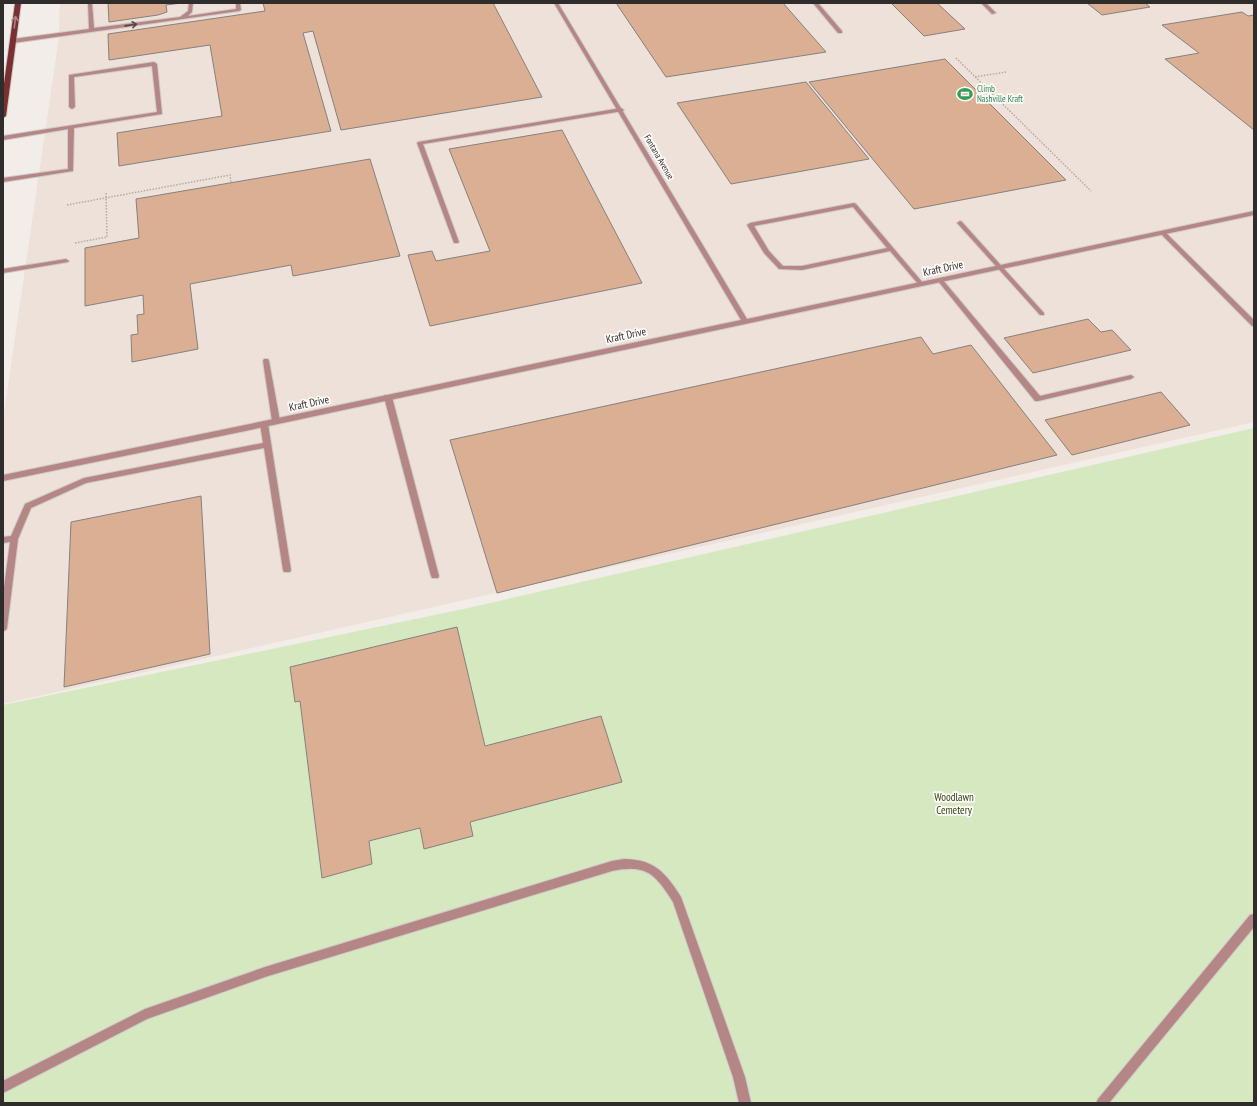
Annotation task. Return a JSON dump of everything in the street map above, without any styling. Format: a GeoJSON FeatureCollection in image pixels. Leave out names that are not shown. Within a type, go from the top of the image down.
{"type":"FeatureCollection","features":[{"type":"Feature","properties":{"kind":"main road"},"geometry":{"type":"LineString","coordinates":[[3,116],[18,3]]}},
{"type":"Feature","properties":{"kind":"street"},"geometry":{"type":"LineString","coordinates":[[90,3],[92,31]]}},
{"type":"Feature","properties":{"kind":"street"},"geometry":{"type":"LineString","coordinates":[[172,20],[189,14],[191,3]]}},
{"type":"Feature","properties":{"kind":"street"},"geometry":{"type":"LineString","coordinates":[[12,42],[239,10],[238,3]]}},
{"type":"Feature","properties":{"kind":"street","name":"Fontana Avenue"},"geometry":{"type":"LineString","coordinates":[[556,3],[602,82],[621,110],[745,321]]}},
{"type":"Feature","properties":{"kind":"street"},"geometry":{"type":"LineString","coordinates":[[815,3],[840,32]]}},
{"type":"Feature","properties":{"kind":"street"},"geometry":{"type":"LineString","coordinates":[[983,3],[994,13]]}},
{"type":"Feature","properties":{"kind":"street"},"geometry":{"type":"LineString","coordinates":[[3,138],[160,114],[154,64],[71,76],[72,107]]}},
{"type":"Feature","properties":{"kind":"street"},"geometry":{"type":"LineString","coordinates":[[456,242],[420,143],[621,110]]}},
{"type":"Feature","properties":{"kind":"street"},"geometry":{"type":"LineString","coordinates":[[3,180],[71,170],[71,127]]}},
{"type":"Feature","properties":{"kind":"street"},"geometry":{"type":"LineString","coordinates":[[892,250],[802,268],[780,268],[766,252],[750,225],[854,205],[921,284]]}},
{"type":"Feature","properties":{"kind":"street","name":"Kraft Drive"},"geometry":{"type":"LineString","coordinates":[[3,478],[264,424],[1254,213]]}},
{"type":"Feature","properties":{"kind":"street"},"geometry":{"type":"LineString","coordinates":[[960,223],[1042,314]]}},
{"type":"Feature","properties":{"kind":"street"},"geometry":{"type":"LineString","coordinates":[[1163,233],[1254,324]]}},
{"type":"Feature","properties":{"kind":"street"},"geometry":{"type":"LineString","coordinates":[[3,271],[66,260]]}},
{"type":"Feature","properties":{"kind":"street"},"geometry":{"type":"LineString","coordinates":[[940,280],[1038,399],[1131,377]]}},
{"type":"Feature","properties":{"kind":"street"},"geometry":{"type":"LineString","coordinates":[[266,360],[276,421]]}},
{"type":"Feature","properties":{"kind":"street"},"geometry":{"type":"LineString","coordinates":[[388,397],[435,576]]}},
{"type":"Feature","properties":{"kind":"street"},"geometry":{"type":"LineString","coordinates":[[264,424],[287,570]]}},
{"type":"Feature","properties":{"kind":"street"},"geometry":{"type":"LineString","coordinates":[[3,628],[14,539],[28,506],[84,481],[267,445]]}},
{"type":"Feature","properties":{"kind":"street"},"geometry":{"type":"LineString","coordinates":[[3,540],[14,539]]}},
{"type":"Feature","properties":{"kind":"street"},"geometry":{"type":"LineString","coordinates":[[3,1087],[145,1014],[265,972],[612,866],[627,864],[640,865],[653,870],[663,878],[677,900],[739,1076],[745,1103]]}},
{"type":"Feature","properties":{"kind":"street"},"geometry":{"type":"LineString","coordinates":[[1102,1103],[1254,919]]}},
{"type":"Feature","properties":{"kind":"path"},"geometry":{"type":"LineString","coordinates":[[956,58],[1090,191]]}},
{"type":"Feature","properties":{"kind":"path"},"geometry":{"type":"LineString","coordinates":[[975,77],[1006,72]]}},
{"type":"Feature","properties":{"kind":"path"},"geometry":{"type":"LineString","coordinates":[[67,205],[230,175],[231,183]]}},
{"type":"Feature","properties":{"kind":"path"},"geometry":{"type":"LineString","coordinates":[[73,243],[107,237],[106,192]]}},
{"type":"Feature","properties":{"kind":"shaded area"},"geometry":{"type":"Polygon","coordinates":[[[60,3],[1254,3],[1254,422],[3,704],[3,420],[59,37],[60,3]]]}},
{"type":"Feature","properties":{"kind":"green space","name":"Woodlawn Cemetery"},"geometry":{"type":"Polygon","coordinates":[[[1254,428],[1254,1103],[3,1103],[3,705],[468,608],[1254,428]]]}},
{"type":"Feature","properties":{"kind":"building"},"geometry":{"type":"Polygon","coordinates":[[[108,3],[182,3],[166,5],[167,12],[158,15],[109,22],[108,3]]]}},
{"type":"Feature","properties":{"kind":"building"},"geometry":{"type":"Polygon","coordinates":[[[263,3],[493,3],[542,97],[341,130],[313,31],[303,33],[331,131],[119,166],[117,133],[222,116],[210,45],[109,60],[108,34],[265,11],[263,3]]]}},
{"type":"Feature","properties":{"kind":"building"},"geometry":{"type":"Polygon","coordinates":[[[616,3],[783,3],[826,52],[666,77],[616,3]]]}},
{"type":"Feature","properties":{"kind":"building"},"geometry":{"type":"Polygon","coordinates":[[[891,3],[937,3],[965,29],[924,36],[891,3]]]}},
{"type":"Feature","properties":{"kind":"building"},"geometry":{"type":"Polygon","coordinates":[[[1087,3],[1145,3],[1150,7],[1102,15],[1087,3]]]}},
{"type":"Feature","properties":{"kind":"building"},"geometry":{"type":"Polygon","coordinates":[[[1242,12],[1248,16],[1254,15],[1254,130],[1165,59],[1199,53],[1162,25],[1242,12]]]}},
{"type":"Feature","properties":{"kind":"building"},"geometry":{"type":"Polygon","coordinates":[[[945,59],[1066,180],[914,209],[809,82],[945,59]]]}},
{"type":"Feature","properties":{"kind":"building"},"geometry":{"type":"Polygon","coordinates":[[[806,82],[869,159],[731,184],[677,103],[806,82]]]}},
{"type":"Feature","properties":{"kind":"building"},"geometry":{"type":"Polygon","coordinates":[[[562,130],[642,283],[430,326],[408,255],[432,251],[436,261],[490,251],[449,149],[562,130]]]}},
{"type":"Feature","properties":{"kind":"building"},"geometry":{"type":"Polygon","coordinates":[[[370,159],[400,256],[293,276],[291,265],[190,284],[198,349],[132,362],[131,335],[138,334],[137,315],[144,314],[143,295],[85,306],[85,248],[139,238],[136,199],[370,159]]]}},
{"type":"Feature","properties":{"kind":"building"},"geometry":{"type":"Polygon","coordinates":[[[1088,319],[1101,332],[1112,330],[1131,350],[1033,373],[1004,338],[1088,319]]]}},
{"type":"Feature","properties":{"kind":"building"},"geometry":{"type":"Polygon","coordinates":[[[921,337],[933,354],[971,345],[1057,455],[497,593],[450,440],[921,337]]]}},
{"type":"Feature","properties":{"kind":"building"},"geometry":{"type":"Polygon","coordinates":[[[1161,392],[1190,425],[1072,455],[1045,420],[1161,392]]]}},
{"type":"Feature","properties":{"kind":"building"},"geometry":{"type":"Polygon","coordinates":[[[201,496],[210,654],[64,687],[71,522],[201,496]]]}},
{"type":"Feature","properties":{"kind":"building"},"geometry":{"type":"Polygon","coordinates":[[[457,627],[485,746],[601,716],[622,782],[470,822],[473,836],[424,849],[420,828],[369,841],[372,864],[322,878],[300,701],[295,702],[290,667],[457,627]]]}},
{"type":"Feature","properties":{"kind":"place","name":"Climb Nashville Kraft"},"geometry":{"type":"Point","coordinates":[965,94]}}]}
